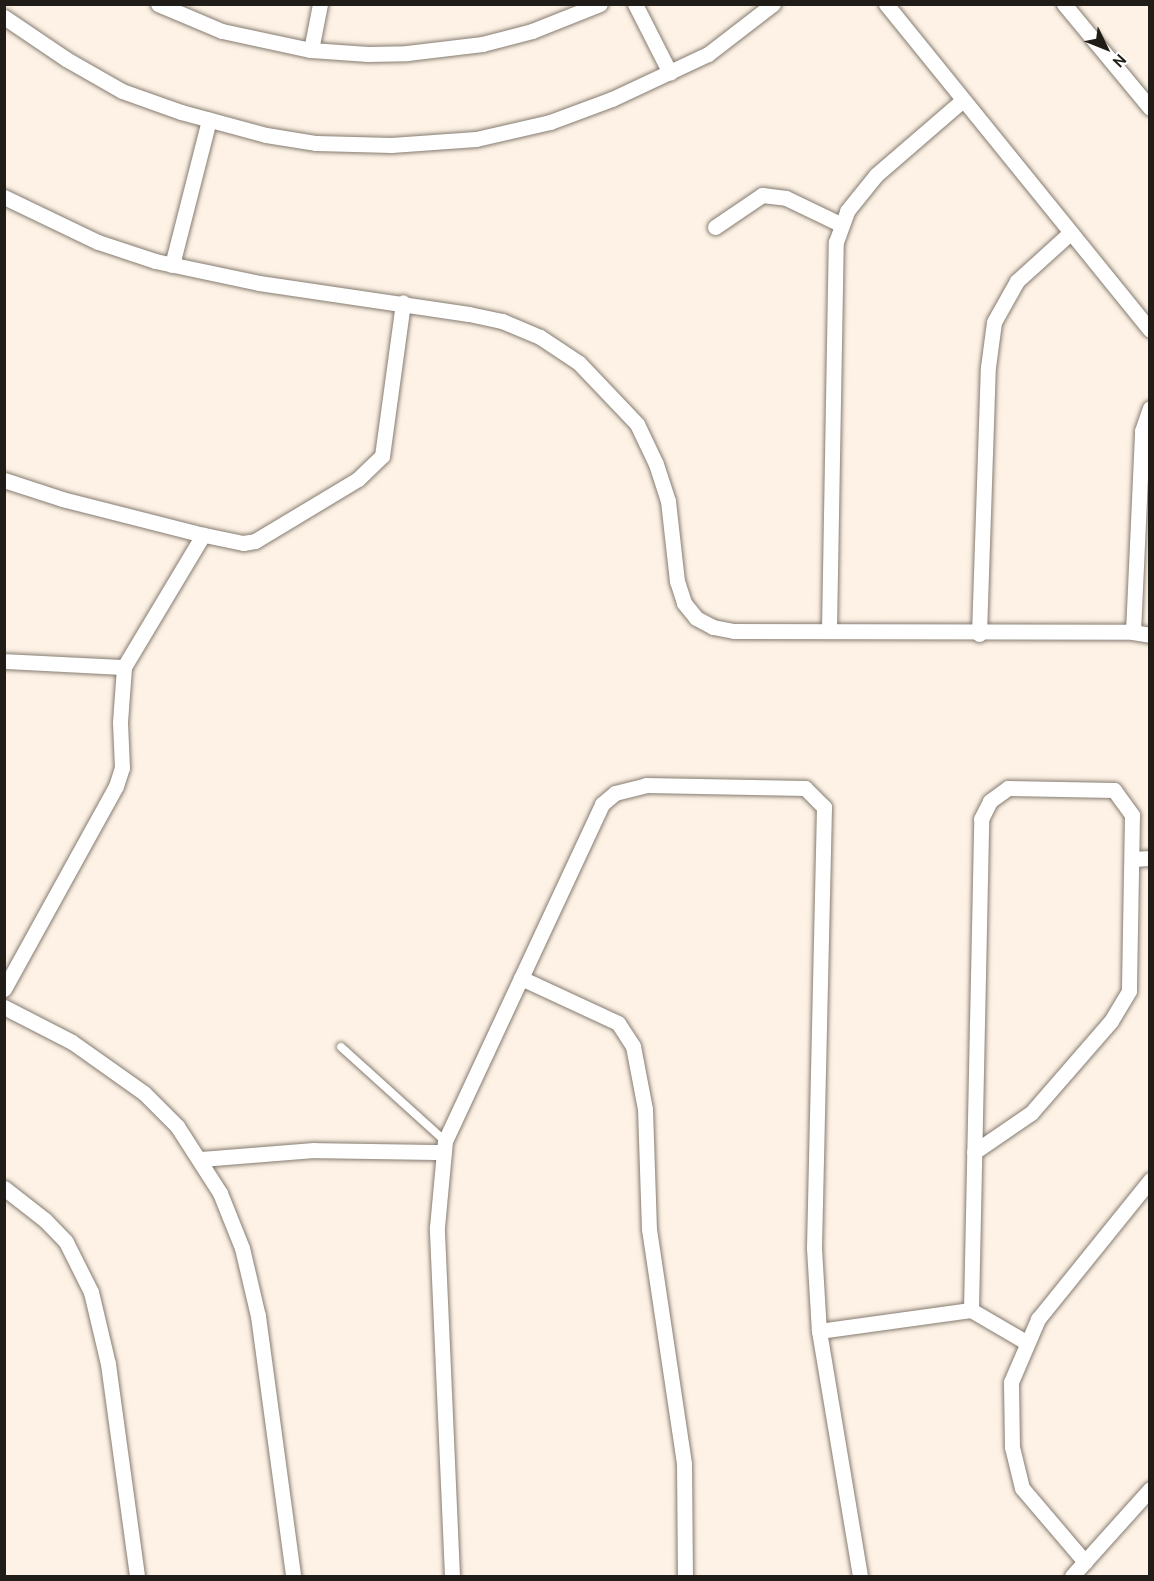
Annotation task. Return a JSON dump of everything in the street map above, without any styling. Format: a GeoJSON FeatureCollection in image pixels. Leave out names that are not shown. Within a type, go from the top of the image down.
{"type":"FeatureCollection","features":[{"type":"Feature","properties":{"kind":"street"},"geometry":{"type":"LineString","coordinates":[[158,4],[222,31],[311,50],[407,54],[482,44],[532,31],[600,4]]}},
{"type":"Feature","properties":{"kind":"street"},"geometry":{"type":"LineString","coordinates":[[311,50],[321,4]]}},
{"type":"Feature","properties":{"kind":"street"},"geometry":{"type":"LineString","coordinates":[[635,4],[670,74]]}},
{"type":"Feature","properties":{"kind":"street"},"geometry":{"type":"LineString","coordinates":[[4,17],[66,59],[122,91],[209,120],[266,135],[316,143],[391,145],[476,139],[550,123],[670,74],[708,54],[773,4]]}},
{"type":"Feature","properties":{"kind":"street"},"geometry":{"type":"LineString","coordinates":[[886,4],[1149,330]]}},
{"type":"Feature","properties":{"kind":"street"},"geometry":{"type":"LineString","coordinates":[[1064,4],[1149,108]]}},
{"type":"Feature","properties":{"kind":"street"},"geometry":{"type":"LineString","coordinates":[[830,630],[833,295],[840,224],[876,175],[963,100]]}},
{"type":"Feature","properties":{"kind":"street"},"geometry":{"type":"LineString","coordinates":[[172,265],[209,120]]}},
{"type":"Feature","properties":{"kind":"street"},"geometry":{"type":"LineString","coordinates":[[715,227],[762,195],[786,198],[840,224]]}},
{"type":"Feature","properties":{"kind":"street"},"geometry":{"type":"LineString","coordinates":[[4,197],[98,242],[172,265],[288,288],[403,302],[521,327],[579,363],[623,407],[656,464],[668,501],[677,582],[684,603],[696,618],[734,631],[830,630],[979,634],[1133,632],[1149,635]]}},
{"type":"Feature","properties":{"kind":"street"},"geometry":{"type":"LineString","coordinates":[[979,634],[988,368],[994,322],[1017,281],[1070,233]]}},
{"type":"Feature","properties":{"kind":"street"},"geometry":{"type":"LineString","coordinates":[[4,480],[62,499],[203,535],[255,541],[374,468],[386,444],[403,302]]}},
{"type":"Feature","properties":{"kind":"street"},"geometry":{"type":"LineString","coordinates":[[1133,632],[1142,431],[1149,408]]}},
{"type":"Feature","properties":{"kind":"street"},"geometry":{"type":"LineString","coordinates":[[4,989],[116,786],[122,768],[120,722],[124,667],[203,535]]}},
{"type":"Feature","properties":{"kind":"street"},"geometry":{"type":"LineString","coordinates":[[4,661],[124,667]]}},
{"type":"Feature","properties":{"kind":"street"},"geometry":{"type":"LineString","coordinates":[[452,1576],[437,1227],[444,1147],[602,804],[615,793],[646,785],[805,788],[819,798],[826,820],[814,1176],[819,1331],[860,1576]]}},
{"type":"Feature","properties":{"kind":"street"},"geometry":{"type":"LineString","coordinates":[[970,1310],[979,849],[984,810],[994,796],[1008,789],[1114,790],[1132,815],[1132,976],[1125,1001],[1031,1113],[974,1152]]}},
{"type":"Feature","properties":{"kind":"street"},"geometry":{"type":"LineString","coordinates":[[1133,859],[1149,858]]}},
{"type":"Feature","properties":{"kind":"street"},"geometry":{"type":"LineString","coordinates":[[521,978],[618,1023],[633,1046],[645,1109],[649,1229],[684,1464],[685,1576]]}},
{"type":"Feature","properties":{"kind":"street"},"geometry":{"type":"LineString","coordinates":[[4,1007],[72,1042],[144,1093],[177,1126],[201,1159],[242,1248],[258,1316],[293,1576]]}},
{"type":"Feature","properties":{"kind":"street"},"geometry":{"type":"LineString","coordinates":[[201,1159],[314,1150],[444,1147]]}},
{"type":"Feature","properties":{"kind":"street"},"geometry":{"type":"LineString","coordinates":[[1085,1562],[1029,1498],[1020,1481],[1009,1412],[1011,1382],[1026,1342],[1038,1319],[1149,1180]]}},
{"type":"Feature","properties":{"kind":"street"},"geometry":{"type":"LineString","coordinates":[[4,1188],[45,1220],[66,1242],[92,1292],[108,1364],[136,1576]]}},
{"type":"Feature","properties":{"kind":"street"},"geometry":{"type":"LineString","coordinates":[[819,1331],[970,1310],[1026,1342]]}},
{"type":"Feature","properties":{"kind":"street"},"geometry":{"type":"LineString","coordinates":[[1072,1576],[1149,1489]]}},
{"type":"Feature","properties":{"kind":"lane"},"geometry":{"type":"LineString","coordinates":[[341,1047],[444,1147]]}}]}
